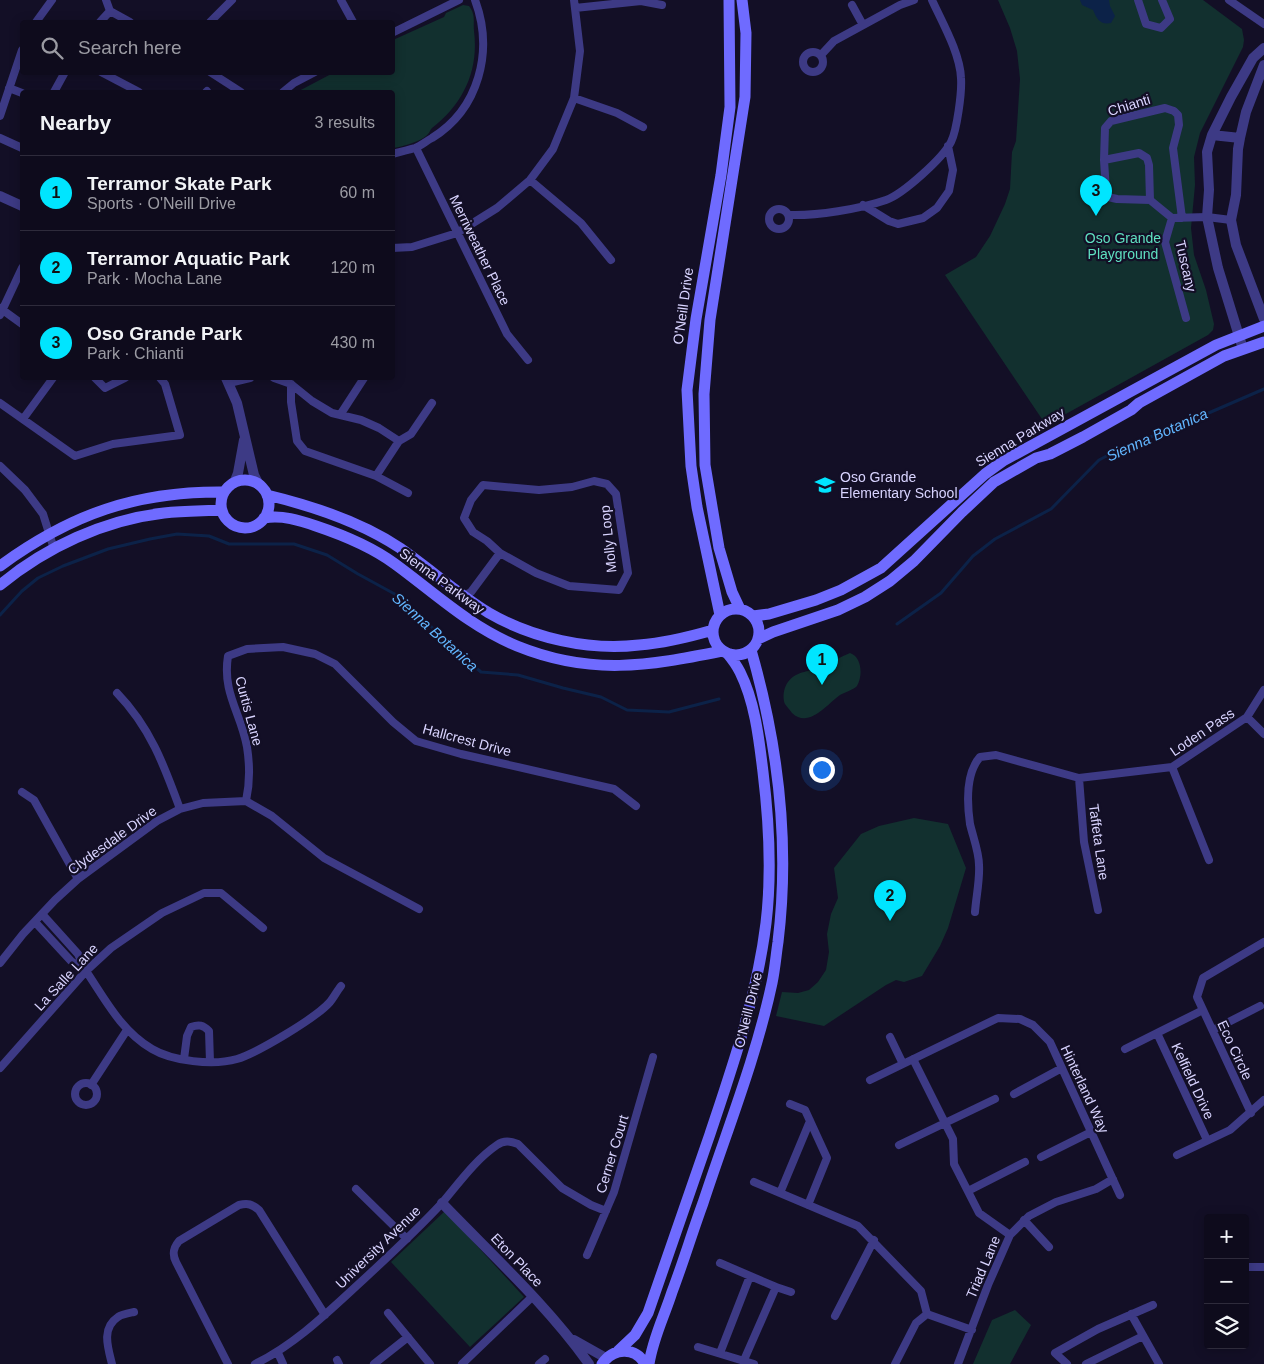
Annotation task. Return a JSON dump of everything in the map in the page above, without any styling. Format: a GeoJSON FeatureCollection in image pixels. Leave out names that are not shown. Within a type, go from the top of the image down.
{"type":"FeatureCollection","features":[{"type":"Feature","properties":{"kind":"main road","name":"O'Neill Drive"},"geometry":{"type":"LineString","coordinates":[[720,615],[697,508],[691,466],[688,390],[696,319],[721,175],[730,107],[728,0]]}},
{"type":"Feature","properties":{"kind":"main road","name":"O'Neill Drive"},"geometry":{"type":"LineString","coordinates":[[740,609],[732,592],[718,539],[705,465],[704,394],[710,320],[745,97],[746,33],[742,0]]}},
{"type":"Feature","properties":{"kind":"main road","name":"Sienna Parkway"},"geometry":{"type":"LineString","coordinates":[[753,616],[769,614],[816,600],[861,580],[881,568],[985,474],[1003,461],[1216,345],[1264,326]]}},
{"type":"Feature","properties":{"kind":"main road","name":"Sienna Parkway"},"geometry":{"type":"LineString","coordinates":[[758,640],[773,632],[838,610],[865,597],[890,581],[914,561],[994,482],[1036,458],[1050,454],[1083,437],[1139,403],[1224,356],[1264,342]]}},
{"type":"Feature","properties":{"kind":"main road"},"geometry":{"type":"LineString","coordinates":[[0,585],[18,570],[90,531],[125,520],[164,513],[222,510],[221,504],[224,492],[234,483],[247,480],[259,485],[267,495],[269,503],[268,511],[264,518]]}},
{"type":"Feature","properties":{"kind":"main road"},"geometry":{"type":"LineString","coordinates":[[0,566],[49,534],[105,508],[155,496],[192,492],[224,492]]}},
{"type":"Feature","properties":{"kind":"main road","name":"Sienna Parkway"},"geometry":{"type":"LineString","coordinates":[[267,495],[301,504],[355,524],[380,536],[400,548],[490,614],[545,637],[602,646],[638,646],[669,641],[713,630]]}},
{"type":"Feature","properties":{"kind":"main road","name":"Sienna Parkway"},"geometry":{"type":"LineString","coordinates":[[222,510],[231,523],[237,526],[252,526],[264,518],[285,518],[326,529],[351,540],[393,562],[456,612],[486,631],[518,646],[556,658],[594,665],[639,665],[725,652]]}},
{"type":"Feature","properties":{"kind":"main road"},"geometry":{"type":"LineString","coordinates":[[393,562],[401,563],[449,598],[464,596]]}},
{"type":"Feature","properties":{"kind":"main road"},"geometry":{"type":"LineString","coordinates":[[713,630],[714,624],[720,615],[726,611],[740,609],[753,616],[759,627],[758,640],[751,650],[740,655],[725,652]]}},
{"type":"Feature","properties":{"kind":"main road","name":"O'Neill Drive"},"geometry":{"type":"LineString","coordinates":[[604,1361],[635,1335],[648,1313],[719,1107],[750,1009],[761,959],[766,921],[768,871],[767,806],[758,736],[740,671],[717,645],[713,630]]}},
{"type":"Feature","properties":{"kind":"main road","name":"O'Neill Drive"},"geometry":{"type":"LineString","coordinates":[[647,1364],[652,1343],[672,1294],[746,1073],[773,982],[782,910],[783,852],[781,814],[767,716],[751,650]]}},
{"type":"Feature","properties":{"kind":"main road","name":"O'Neill Drive"},"geometry":{"type":"LineString","coordinates":[[618,1351],[635,1353],[647,1364]]}},
{"type":"Feature","properties":{"kind":"street"},"geometry":{"type":"LineString","coordinates":[[37,20],[52,0]]}},
{"type":"Feature","properties":{"kind":"street"},"geometry":{"type":"LineString","coordinates":[[106,0],[110,11],[126,20]]}},
{"type":"Feature","properties":{"kind":"street"},"geometry":{"type":"LineString","coordinates":[[212,20],[232,0]]}},
{"type":"Feature","properties":{"kind":"street"},"geometry":{"type":"LineString","coordinates":[[342,0],[352,20]]}},
{"type":"Feature","properties":{"kind":"street"},"geometry":{"type":"LineString","coordinates":[[395,32],[459,0]]}},
{"type":"Feature","properties":{"kind":"street"},"geometry":{"type":"LineString","coordinates":[[395,153],[416,148],[444,131],[459,116],[470,99],[482,62],[483,37],[480,12],[475,0]]}},
{"type":"Feature","properties":{"kind":"street"},"geometry":{"type":"LineString","coordinates":[[821,55],[834,41],[900,5],[914,0]]}},
{"type":"Feature","properties":{"kind":"street"},"geometry":{"type":"LineString","coordinates":[[789,215],[806,216],[888,200],[908,186],[935,162],[951,142],[960,106],[962,77],[953,46],[932,0]]}},
{"type":"Feature","properties":{"kind":"street"},"geometry":{"type":"LineString","coordinates":[[1138,0],[1146,24],[1160,28],[1170,19],[1162,0]]}},
{"type":"Feature","properties":{"kind":"street"},"geometry":{"type":"LineString","coordinates":[[1230,0],[1264,24]]}},
{"type":"Feature","properties":{"kind":"street"},"geometry":{"type":"LineString","coordinates":[[395,248],[412,247],[457,233],[497,208],[530,180],[553,150],[574,98],[580,51],[574,4],[642,1],[662,5]]}},
{"type":"Feature","properties":{"kind":"street"},"geometry":{"type":"LineString","coordinates":[[852,5],[863,25]]}},
{"type":"Feature","properties":{"kind":"street"},"geometry":{"type":"LineString","coordinates":[[102,20],[110,11]]}},
{"type":"Feature","properties":{"kind":"street"},"geometry":{"type":"LineString","coordinates":[[1243,349],[1218,268],[1207,217],[1209,190],[1207,152],[1212,135],[1231,97],[1254,58],[1264,48]]}},
{"type":"Feature","properties":{"kind":"street"},"geometry":{"type":"LineString","coordinates":[[0,116],[20,56]]}},
{"type":"Feature","properties":{"kind":"street"},"geometry":{"type":"LineString","coordinates":[[1264,65],[1246,112],[1240,138],[1236,195],[1232,220],[1236,245],[1264,319]]}},
{"type":"Feature","properties":{"kind":"street"},"geometry":{"type":"LineString","coordinates":[[55,90],[63,75]]}},
{"type":"Feature","properties":{"kind":"street"},"geometry":{"type":"LineString","coordinates":[[107,75],[135,90]]}},
{"type":"Feature","properties":{"kind":"street"},"geometry":{"type":"LineString","coordinates":[[215,75],[238,90]]}},
{"type":"Feature","properties":{"kind":"street"},"geometry":{"type":"LineString","coordinates":[[285,90],[309,75]]}},
{"type":"Feature","properties":{"kind":"street"},"geometry":{"type":"LineString","coordinates":[[9,88],[20,92]]}},
{"type":"Feature","properties":{"kind":"street"},"geometry":{"type":"LineString","coordinates":[[574,98],[617,113],[643,127]]}},
{"type":"Feature","properties":{"kind":"street","name":"Chianti"},"geometry":{"type":"LineString","coordinates":[[1150,200],[1108,197],[1104,160],[1105,128],[1111,121],[1165,108],[1174,110],[1178,115],[1179,125],[1173,148],[1182,218]]}},
{"type":"Feature","properties":{"kind":"street"},"geometry":{"type":"LineString","coordinates":[[1212,135],[1240,138]]}},
{"type":"Feature","properties":{"kind":"street"},"geometry":{"type":"LineString","coordinates":[[0,138],[20,147]]}},
{"type":"Feature","properties":{"kind":"street"},"geometry":{"type":"LineString","coordinates":[[863,205],[889,221],[898,224],[923,218],[937,208],[950,191],[953,170],[948,146]]}},
{"type":"Feature","properties":{"kind":"street","name":"Merriweather Place"},"geometry":{"type":"LineString","coordinates":[[416,148],[508,334],[528,360]]}},
{"type":"Feature","properties":{"kind":"street"},"geometry":{"type":"LineString","coordinates":[[1104,160],[1139,153],[1147,158],[1150,200],[1172,218],[1207,217],[1232,220]]}},
{"type":"Feature","properties":{"kind":"street"},"geometry":{"type":"LineString","coordinates":[[530,180],[581,223],[611,260]]}},
{"type":"Feature","properties":{"kind":"street"},"geometry":{"type":"LineString","coordinates":[[0,196],[20,205]]}},
{"type":"Feature","properties":{"kind":"street","name":"Tuscany"},"geometry":{"type":"LineString","coordinates":[[1172,218],[1165,242],[1186,318]]}},
{"type":"Feature","properties":{"kind":"street"},"geometry":{"type":"LineString","coordinates":[[20,272],[1,311],[20,323]]}},
{"type":"Feature","properties":{"kind":"street"},"geometry":{"type":"LineString","coordinates":[[23,418],[52,380]]}},
{"type":"Feature","properties":{"kind":"street"},"geometry":{"type":"LineString","coordinates":[[97,380],[105,388],[121,380]]}},
{"type":"Feature","properties":{"kind":"street"},"geometry":{"type":"LineString","coordinates":[[0,403],[75,456],[113,444],[180,435],[165,384],[162,380]]}},
{"type":"Feature","properties":{"kind":"street"},"geometry":{"type":"LineString","coordinates":[[228,380],[237,403],[254,475],[259,485]]}},
{"type":"Feature","properties":{"kind":"street"},"geometry":{"type":"LineString","coordinates":[[280,380],[291,384],[312,401],[332,413],[361,420],[379,428],[399,441]]}},
{"type":"Feature","properties":{"kind":"street"},"geometry":{"type":"LineString","coordinates":[[340,415],[363,380]]}},
{"type":"Feature","properties":{"kind":"street"},"geometry":{"type":"LineString","coordinates":[[291,384],[290,402],[297,441],[305,451],[376,476],[408,493]]}},
{"type":"Feature","properties":{"kind":"street"},"geometry":{"type":"LineString","coordinates":[[376,476],[399,441],[411,434],[432,403]]}},
{"type":"Feature","properties":{"kind":"street"},"geometry":{"type":"LineString","coordinates":[[234,483],[245,439]]}},
{"type":"Feature","properties":{"kind":"street"},"geometry":{"type":"LineString","coordinates":[[0,466],[25,490],[43,514],[54,549]]}},
{"type":"Feature","properties":{"kind":"street","name":"Molly Loop"},"geometry":{"type":"LineString","coordinates":[[594,481],[607,484],[616,494],[628,573],[618,590],[569,586],[536,573],[500,552],[473,532],[464,518],[471,500],[483,485],[539,490],[572,487],[594,481]]}},
{"type":"Feature","properties":{"kind":"street"},"geometry":{"type":"LineString","coordinates":[[464,596],[471,592],[500,552]]}},
{"type":"Feature","properties":{"kind":"street","name":"Hallcrest Drive"},"geometry":{"type":"LineString","coordinates":[[228,656],[247,648],[284,647],[315,654],[335,664],[393,722],[416,741],[461,754],[614,789],[636,806]]}},
{"type":"Feature","properties":{"kind":"street","name":"Curtis Lane"},"geometry":{"type":"LineString","coordinates":[[228,656],[226,670],[229,694],[247,746],[250,780],[246,801]]}},
{"type":"Feature","properties":{"kind":"street","name":"Loden Pass"},"geometry":{"type":"LineString","coordinates":[[1079,778],[1172,768],[1247,717],[1264,690]]}},
{"type":"Feature","properties":{"kind":"street"},"geometry":{"type":"LineString","coordinates":[[117,694],[133,710],[162,760],[180,809]]}},
{"type":"Feature","properties":{"kind":"street"},"geometry":{"type":"LineString","coordinates":[[1247,717],[1264,734]]}},
{"type":"Feature","properties":{"kind":"street"},"geometry":{"type":"LineString","coordinates":[[975,912],[980,865],[970,823],[969,798],[972,771],[976,762],[980,757],[996,755],[1079,778]]}},
{"type":"Feature","properties":{"kind":"street"},"geometry":{"type":"LineString","coordinates":[[1172,768],[1209,860]]}},
{"type":"Feature","properties":{"kind":"street","name":"Taffeta Lane"},"geometry":{"type":"LineString","coordinates":[[1079,778],[1084,842],[1098,910]]}},
{"type":"Feature","properties":{"kind":"street"},"geometry":{"type":"LineString","coordinates":[[22,792],[34,800],[78,879]]}},
{"type":"Feature","properties":{"kind":"street"},"geometry":{"type":"LineString","coordinates":[[246,801],[272,816],[324,858],[418,909]]}},
{"type":"Feature","properties":{"kind":"street","name":"Clydesdale Drive"},"geometry":{"type":"LineString","coordinates":[[2,957],[78,879],[158,821],[180,809],[203,803],[246,801]]}},
{"type":"Feature","properties":{"kind":"street","name":"La Salle Lane"},"geometry":{"type":"LineString","coordinates":[[0,1068],[86,971],[110,948],[162,913],[204,893],[221,893],[263,928]]}},
{"type":"Feature","properties":{"kind":"street"},"geometry":{"type":"LineString","coordinates":[[42,914],[78,954],[86,971],[127,1030],[152,1049],[167,1055],[210,1062],[237,1059],[257,1051],[319,1012],[330,1002],[341,986]]}},
{"type":"Feature","properties":{"kind":"street"},"geometry":{"type":"LineString","coordinates":[[35,922],[71,961],[86,971]]}},
{"type":"Feature","properties":{"kind":"street","name":"Eco Circle"},"geometry":{"type":"LineString","coordinates":[[1251,1113],[1197,998],[1203,978],[1264,942]]}},
{"type":"Feature","properties":{"kind":"street"},"geometry":{"type":"LineString","coordinates":[[1212,1030],[1260,1006]]}},
{"type":"Feature","properties":{"kind":"street"},"geometry":{"type":"LineString","coordinates":[[1125,1049],[1203,1010]]}},
{"type":"Feature","properties":{"kind":"street","name":"Hinterland Way"},"geometry":{"type":"LineString","coordinates":[[870,1080],[998,1018],[1020,1019],[1033,1025],[1050,1042],[1120,1195]]}},
{"type":"Feature","properties":{"kind":"street"},"geometry":{"type":"LineString","coordinates":[[184,1059],[190,1027],[196,1024],[204,1026],[209,1031],[210,1062]]}},
{"type":"Feature","properties":{"kind":"street"},"geometry":{"type":"LineString","coordinates":[[91,1085],[127,1030]]}},
{"type":"Feature","properties":{"kind":"street","name":"Kelfield Drive"},"geometry":{"type":"LineString","coordinates":[[1157,1033],[1207,1140]]}},
{"type":"Feature","properties":{"kind":"street"},"geometry":{"type":"LineString","coordinates":[[890,1037],[903,1064]]}},
{"type":"Feature","properties":{"kind":"street","name":"Cerner Court"},"geometry":{"type":"LineString","coordinates":[[587,1255],[614,1192],[653,1057]]}},
{"type":"Feature","properties":{"kind":"street"},"geometry":{"type":"LineString","coordinates":[[913,1059],[953,1139],[954,1164],[978,1213],[1010,1235]]}},
{"type":"Feature","properties":{"kind":"street"},"geometry":{"type":"LineString","coordinates":[[1014,1094],[1062,1068]]}},
{"type":"Feature","properties":{"kind":"street"},"geometry":{"type":"LineString","coordinates":[[899,1145],[995,1098]]}},
{"type":"Feature","properties":{"kind":"street"},"geometry":{"type":"LineString","coordinates":[[1177,1155],[1230,1130],[1264,1100]]}},
{"type":"Feature","properties":{"kind":"street"},"geometry":{"type":"LineString","coordinates":[[790,1104],[805,1110],[827,1158],[808,1205]]}},
{"type":"Feature","properties":{"kind":"street"},"geometry":{"type":"LineString","coordinates":[[780,1194],[810,1120]]}},
{"type":"Feature","properties":{"kind":"street"},"geometry":{"type":"LineString","coordinates":[[1041,1157],[1091,1132]]}},
{"type":"Feature","properties":{"kind":"street","name":"University Avenue"},"geometry":{"type":"LineString","coordinates":[[255,1364],[278,1353],[325,1315],[407,1239],[442,1203],[470,1169],[494,1146],[502,1142],[510,1141],[518,1144],[562,1188],[591,1205],[606,1211]]}},
{"type":"Feature","properties":{"kind":"street"},"geometry":{"type":"LineString","coordinates":[[968,1191],[1024,1162]]}},
{"type":"Feature","properties":{"kind":"street","name":"Triad Lane"},"geometry":{"type":"LineString","coordinates":[[958,1364],[988,1285],[1010,1235],[1029,1216],[1056,1202],[1096,1189],[1113,1180]]}},
{"type":"Feature","properties":{"kind":"street"},"geometry":{"type":"LineString","coordinates":[[754,1182],[858,1226],[874,1240],[921,1291],[927,1314]]}},
{"type":"Feature","properties":{"kind":"street"},"geometry":{"type":"LineString","coordinates":[[356,1189],[407,1239]]}},
{"type":"Feature","properties":{"kind":"street"},"geometry":{"type":"LineString","coordinates":[[228,1364],[176,1262],[173,1252],[175,1245],[179,1241],[239,1205],[247,1203],[259,1210],[325,1315]]}},
{"type":"Feature","properties":{"kind":"street","name":"Eton Place"},"geometry":{"type":"LineString","coordinates":[[442,1203],[533,1296],[571,1338],[590,1364]]}},
{"type":"Feature","properties":{"kind":"street"},"geometry":{"type":"LineString","coordinates":[[1024,1220],[1049,1247]]}},
{"type":"Feature","properties":{"kind":"street"},"geometry":{"type":"LineString","coordinates":[[835,1316],[874,1240]]}},
{"type":"Feature","properties":{"kind":"street"},"geometry":{"type":"LineString","coordinates":[[720,1263],[790,1292]]}},
{"type":"Feature","properties":{"kind":"street"},"geometry":{"type":"LineString","coordinates":[[1249,1267],[1264,1267]]}},
{"type":"Feature","properties":{"kind":"street"},"geometry":{"type":"LineString","coordinates":[[720,1353],[750,1276]]}},
{"type":"Feature","properties":{"kind":"street"},"geometry":{"type":"LineString","coordinates":[[744,1360],[776,1287]]}},
{"type":"Feature","properties":{"kind":"street"},"geometry":{"type":"LineString","coordinates":[[464,1363],[533,1296]]}},
{"type":"Feature","properties":{"kind":"street"},"geometry":{"type":"LineString","coordinates":[[1068,1364],[1055,1353],[1098,1329],[1153,1305]]}},
{"type":"Feature","properties":{"kind":"street"},"geometry":{"type":"LineString","coordinates":[[112,1364],[106,1343],[108,1329],[118,1317],[134,1312]]}},
{"type":"Feature","properties":{"kind":"street"},"geometry":{"type":"LineString","coordinates":[[388,1313],[430,1364]]}},
{"type":"Feature","properties":{"kind":"street"},"geometry":{"type":"LineString","coordinates":[[927,1314],[972,1330]]}},
{"type":"Feature","properties":{"kind":"street"},"geometry":{"type":"LineString","coordinates":[[895,1364],[916,1323],[927,1314]]}},
{"type":"Feature","properties":{"kind":"street"},"geometry":{"type":"LineString","coordinates":[[1131,1314],[1159,1364]]}},
{"type":"Feature","properties":{"kind":"street"},"geometry":{"type":"LineString","coordinates":[[1086,1364],[1144,1336]]}},
{"type":"Feature","properties":{"kind":"street"},"geometry":{"type":"LineString","coordinates":[[374,1364],[408,1337]]}},
{"type":"Feature","properties":{"kind":"street","name":"Eton Place"},"geometry":{"type":"LineString","coordinates":[[571,1338],[604,1361]]}},
{"type":"Feature","properties":{"kind":"street"},"geometry":{"type":"LineString","coordinates":[[698,1347],[754,1364]]}},
{"type":"Feature","properties":{"kind":"street"},"geometry":{"type":"LineString","coordinates":[[278,1353],[283,1364]]}},
{"type":"Feature","properties":{"kind":"green space","name":"Oso Grande Playground"},"geometry":{"type":"Polygon","coordinates":[[[998,0],[1203,0],[1242,29],[1244,40],[1243,47],[1200,133],[1194,157],[1195,185],[1191,228],[1194,255],[1206,290],[1214,324],[1213,330],[1208,335],[1046,425],[945,275],[976,257],[990,236],[1010,189],[1012,152],[1016,141],[1020,79],[1017,51],[998,0]]]}},
{"type":"Feature","properties":{"kind":"green space"},"geometry":{"type":"Polygon","coordinates":[[[463,5],[469,6],[473,12],[474,60],[471,73],[460,97],[443,119],[422,139],[395,148],[395,90],[301,90],[329,75],[395,75],[395,39],[444,17],[446,13],[463,5]]]}},
{"type":"Feature","properties":{"kind":"green space"},"geometry":{"type":"Polygon","coordinates":[[[850,653],[857,658],[860,667],[861,672],[857,686],[840,695],[811,717],[798,717],[792,713],[784,702],[785,687],[788,682],[800,673],[822,667],[850,653]]]}},
{"type":"Feature","properties":{"kind":"green space"},"geometry":{"type":"Polygon","coordinates":[[[914,818],[948,824],[966,868],[948,928],[940,946],[922,976],[904,982],[896,980],[886,985],[824,1026],[776,1016],[782,992],[798,993],[809,990],[818,982],[826,970],[829,952],[827,934],[831,914],[838,898],[834,868],[861,834],[879,826],[914,818]]]}},
{"type":"Feature","properties":{"kind":"green space"},"geometry":{"type":"Polygon","coordinates":[[[445,1211],[524,1297],[470,1347],[391,1262],[445,1211]]]}},
{"type":"Feature","properties":{"kind":"green space"},"geometry":{"type":"Polygon","coordinates":[[[1015,1310],[1031,1325],[1010,1364],[973,1364],[992,1320],[1015,1310]]]}},
{"type":"Feature","properties":{"kind":"water"},"geometry":{"type":"Polygon","coordinates":[[[1080,0],[1109,0],[1115,16],[1111,23],[1099,21],[1093,10],[1082,5],[1080,0]]]}},
{"type":"Feature","properties":{"kind":"waterway","name":"Sienna Botanica"},"geometry":{"type":"LineString","coordinates":[[897,624],[941,593],[973,556],[995,539],[1051,509],[1099,460],[1124,447],[1174,428],[1264,389]]}},
{"type":"Feature","properties":{"kind":"waterway","name":"Sienna Botanica"},"geometry":{"type":"LineString","coordinates":[[0,615],[22,591],[38,578],[63,566],[108,549],[177,534],[209,536],[229,544],[294,544],[327,555],[402,598],[453,648],[481,672],[518,675],[601,697],[627,710],[669,712],[719,699]]}},
{"type":"Feature","properties":{"kind":"place","name":"Oso Grande Park"},"geometry":{"type":"Point","coordinates":[1096,216]}},
{"type":"Feature","properties":{"kind":"place","name":"Oso Grande Elementary School"},"geometry":{"type":"Point","coordinates":[825,485]}},
{"type":"Feature","properties":{"kind":"place","name":"Terramor Skate Park"},"geometry":{"type":"Point","coordinates":[822,685]}},
{"type":"Feature","properties":{"kind":"place","name":"Terramor Aquatic Park"},"geometry":{"type":"Point","coordinates":[890,921]}}]}
